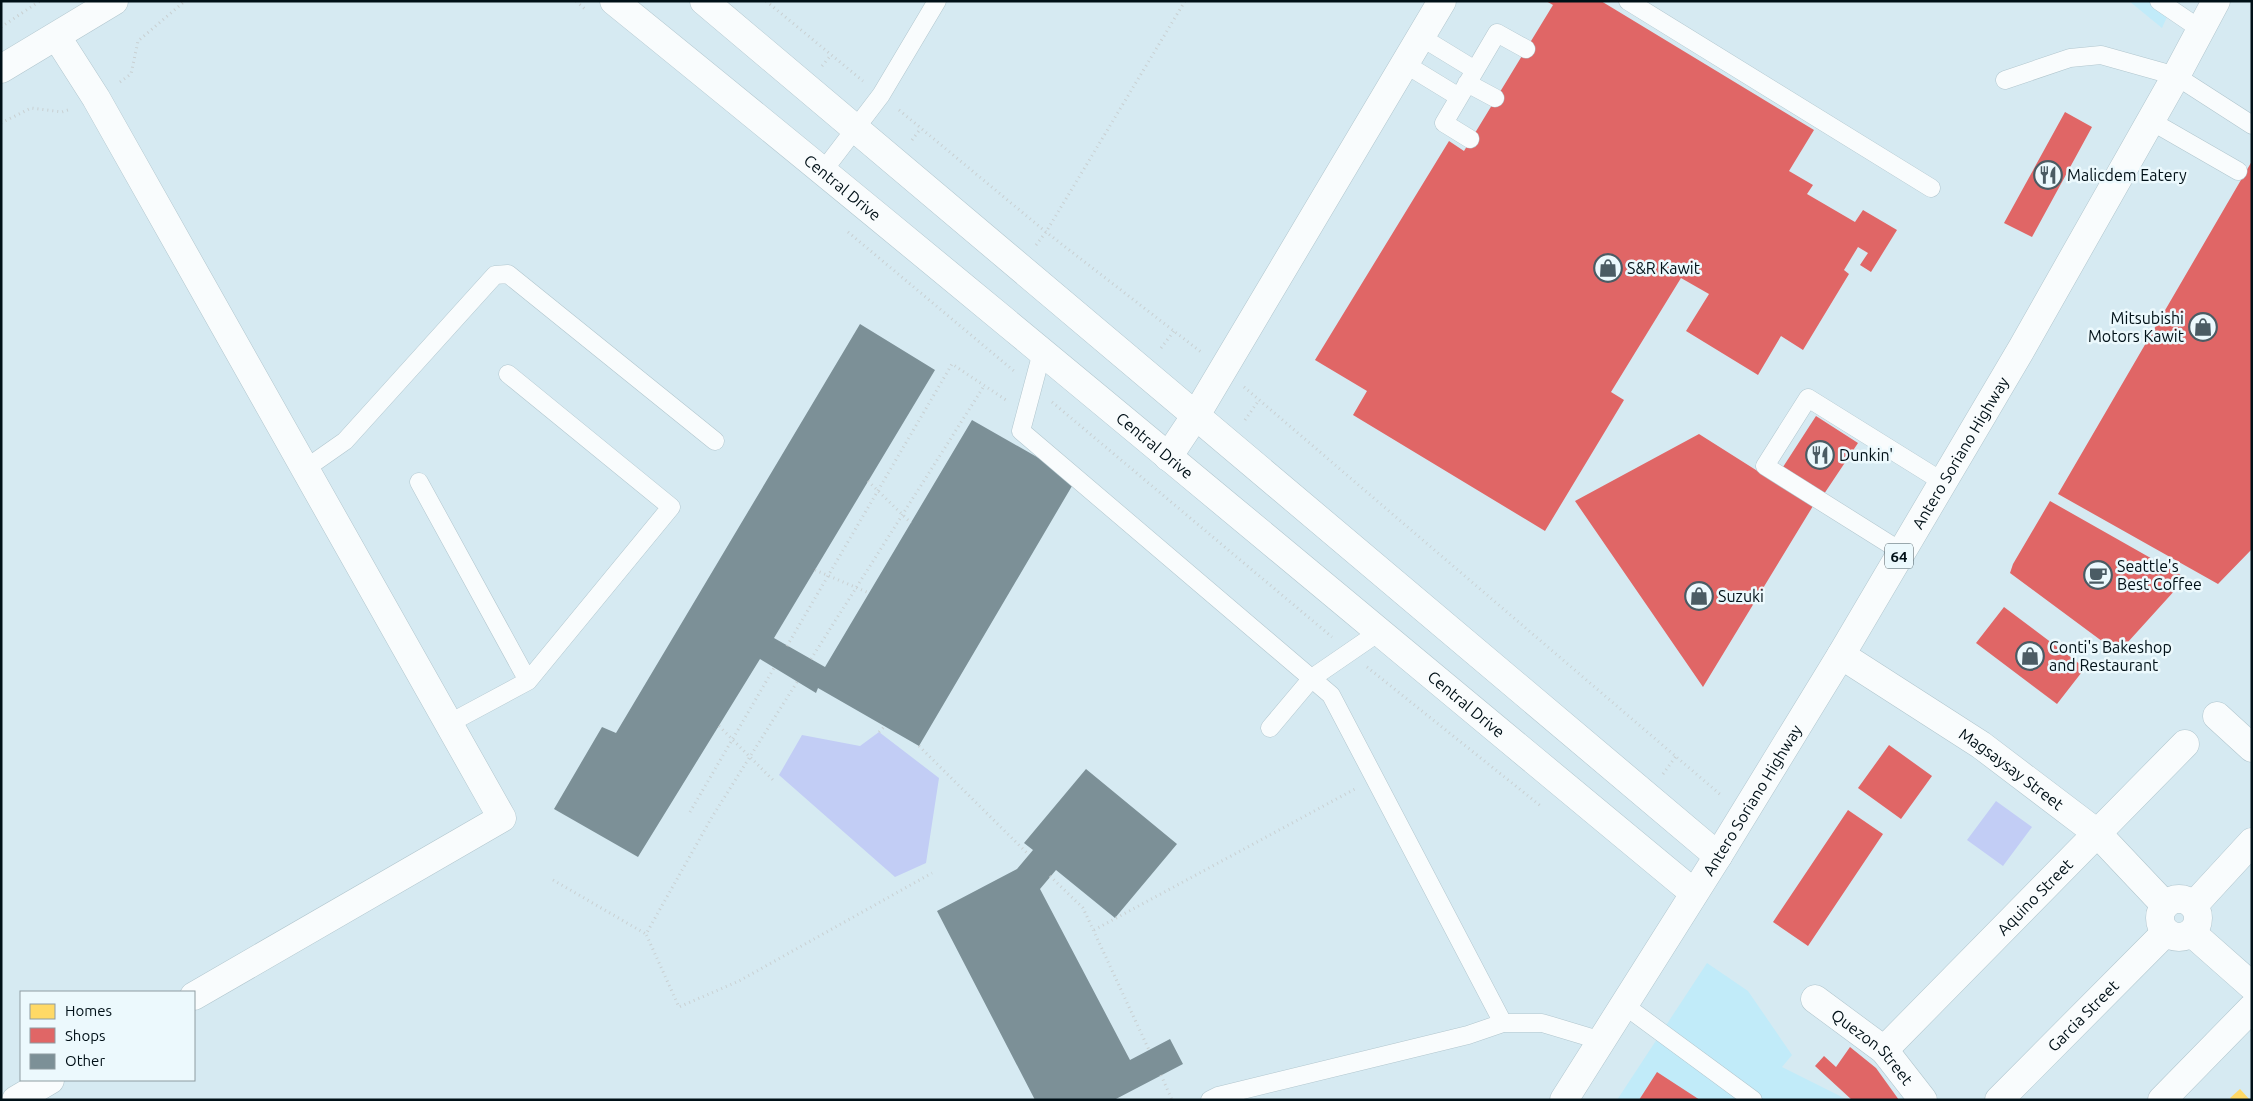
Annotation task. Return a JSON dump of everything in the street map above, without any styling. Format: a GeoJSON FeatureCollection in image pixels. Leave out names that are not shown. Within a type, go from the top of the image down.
{"type":"FeatureCollection","features":[{"type":"Feature","properties":{"kind":"street"},"geometry":{"type":"LineString","coordinates":[[1,70],[57,38],[114,1]]}},
{"type":"Feature","properties":{"kind":"street"},"geometry":{"type":"LineString","coordinates":[[704,1],[1718,856]]}},
{"type":"Feature","properties":{"kind":"street"},"geometry":{"type":"LineString","coordinates":[[1168,457],[1196,415],[1442,1]]}},
{"type":"Feature","properties":{"kind":"street","name":"Antero Soriano Highway"},"geometry":{"type":"LineString","coordinates":[[1571,1098],[1602,1041],[1841,655],[2022,348],[2151,121],[2216,1]]}},
{"type":"Feature","properties":{"kind":"street","name":"Central Drive"},"geometry":{"type":"LineString","coordinates":[[603,8],[823,170],[859,203],[1042,352],[1694,893]]}},
{"type":"Feature","properties":{"kind":"street"},"geometry":{"type":"LineString","coordinates":[[57,38],[96,98],[502,818],[195,995]]}},
{"type":"Feature","properties":{"kind":"street","name":"Magsaysay Street"},"geometry":{"type":"LineString","coordinates":[[1841,655],[1981,745],[2097,833],[2164,905]]}},
{"type":"Feature","properties":{"kind":"street"},"geometry":{"type":"LineString","coordinates":[[2217,716],[2252,748]]}},
{"type":"Feature","properties":{"kind":"street","name":"Aquino Street"},"geometry":{"type":"LineString","coordinates":[[1884,1050],[2185,744]]}},
{"type":"Feature","properties":{"kind":"street"},"geometry":{"type":"LineString","coordinates":[[2194,905],[2252,842]]}},
{"type":"Feature","properties":{"kind":"street"},"geometry":{"type":"LineString","coordinates":[[2179,932],[2198,922],[2197,910],[2194,905],[2182,899],[2176,899],[2164,905],[2160,919],[2252,986]]}},
{"type":"Feature","properties":{"kind":"street","name":"Garcia Street"},"geometry":{"type":"LineString","coordinates":[[1999,1100],[2179,932]]}},
{"type":"Feature","properties":{"kind":"street","name":"Quezon Street"},"geometry":{"type":"LineString","coordinates":[[1815,999],[1884,1050],[1923,1100]]}},
{"type":"Feature","properties":{"kind":"street"},"geometry":{"type":"LineString","coordinates":[[2162,1100],[2252,1008]]}},
{"type":"Feature","properties":{"kind":"street"},"geometry":{"type":"LineString","coordinates":[[16,1100],[48,1081]]}},
{"type":"Feature","properties":{"kind":"lane"},"geometry":{"type":"LineString","coordinates":[[823,170],[881,95],[937,1]]}},
{"type":"Feature","properties":{"kind":"lane"},"geometry":{"type":"LineString","coordinates":[[1628,1],[1931,188]]}},
{"type":"Feature","properties":{"kind":"lane"},"geometry":{"type":"LineString","coordinates":[[2159,1],[2200,29]]}},
{"type":"Feature","properties":{"kind":"lane"},"geometry":{"type":"LineString","coordinates":[[1470,139],[1444,123],[1497,33],[1526,49]]}},
{"type":"Feature","properties":{"kind":"lane"},"geometry":{"type":"LineString","coordinates":[[1421,37],[1467,83]]}},
{"type":"Feature","properties":{"kind":"lane"},"geometry":{"type":"LineString","coordinates":[[2005,80],[2070,58],[2101,55],[2176,76],[2252,125]]}},
{"type":"Feature","properties":{"kind":"lane"},"geometry":{"type":"LineString","coordinates":[[1405,64],[1467,83],[1495,98]]}},
{"type":"Feature","properties":{"kind":"lane"},"geometry":{"type":"LineString","coordinates":[[2151,121],[2238,171]]}},
{"type":"Feature","properties":{"kind":"lane"},"geometry":{"type":"LineString","coordinates":[[305,469],[345,441],[494,275],[501,274],[508,274],[715,441]]}},
{"type":"Feature","properties":{"kind":"lane"},"geometry":{"type":"LineString","coordinates":[[1042,352],[1021,431],[1332,695],[1503,1023]]}},
{"type":"Feature","properties":{"kind":"lane"},"geometry":{"type":"LineString","coordinates":[[448,724],[528,681],[671,507],[508,374]]}},
{"type":"Feature","properties":{"kind":"lane"},"geometry":{"type":"LineString","coordinates":[[1902,552],[1765,466],[1808,398],[1943,482]]}},
{"type":"Feature","properties":{"kind":"lane"},"geometry":{"type":"LineString","coordinates":[[419,482],[528,681]]}},
{"type":"Feature","properties":{"kind":"lane"},"geometry":{"type":"LineString","coordinates":[[1270,728],[1312,678],[1379,632]]}},
{"type":"Feature","properties":{"kind":"lane"},"geometry":{"type":"LineString","coordinates":[[1624,1006],[1753,1100]]}},
{"type":"Feature","properties":{"kind":"lane"},"geometry":{"type":"LineString","coordinates":[[1210,1100],[1218,1096],[1468,1035],[1503,1023],[1542,1023],[1602,1041]]}},
{"type":"Feature","properties":{"kind":"path"},"geometry":{"type":"LineString","coordinates":[[1,27],[40,1]]}},
{"type":"Feature","properties":{"kind":"path"},"geometry":{"type":"LineString","coordinates":[[576,1],[603,8]]}},
{"type":"Feature","properties":{"kind":"path"},"geometry":{"type":"LineString","coordinates":[[766,1],[1046,232],[1223,369],[1744,814]]}},
{"type":"Feature","properties":{"kind":"path"},"geometry":{"type":"LineString","coordinates":[[1019,268],[1046,232],[1185,1]]}},
{"type":"Feature","properties":{"kind":"path"},"geometry":{"type":"LineString","coordinates":[[846,230],[1350,652],[1548,812]]}},
{"type":"Feature","properties":{"kind":"path"},"geometry":{"type":"LineString","coordinates":[[787,646],[952,364],[1026,413]]}},
{"type":"Feature","properties":{"kind":"path"},"geometry":{"type":"LineString","coordinates":[[811,659],[984,386]]}},
{"type":"Feature","properties":{"kind":"path"},"geometry":{"type":"LineString","coordinates":[[868,481],[910,523]]}},
{"type":"Feature","properties":{"kind":"path"},"geometry":{"type":"LineString","coordinates":[[815,570],[869,593]]}},
{"type":"Feature","properties":{"kind":"path"},"geometry":{"type":"LineString","coordinates":[[690,812],[774,668]]}},
{"type":"Feature","properties":{"kind":"path"},"geometry":{"type":"LineString","coordinates":[[646,934],[712,817],[797,682]]}},
{"type":"Feature","properties":{"kind":"path"},"geometry":{"type":"LineString","coordinates":[[719,726],[775,782]]}},
{"type":"Feature","properties":{"kind":"path"},"geometry":{"type":"LineString","coordinates":[[879,732],[885,726]]}},
{"type":"Feature","properties":{"kind":"path"},"geometry":{"type":"LineString","coordinates":[[919,746],[1029,855]]}},
{"type":"Feature","properties":{"kind":"path"},"geometry":{"type":"LineString","coordinates":[[1094,930],[1376,778]]}},
{"type":"Feature","properties":{"kind":"path"},"geometry":{"type":"LineString","coordinates":[[553,880],[646,934],[679,1007],[739,981],[932,873]]}},
{"type":"Feature","properties":{"kind":"path"},"geometry":{"type":"LineString","coordinates":[[1050,876],[1083,908],[1149,1050]]}},
{"type":"Feature","properties":{"kind":"path"},"geometry":{"type":"LineString","coordinates":[[1161,1075],[1172,1100]]}},
{"type":"Feature","properties":{"kind":"shaded area"},"geometry":{"type":"Polygon","coordinates":[[[2129,1],[2174,1],[2162,28],[2129,1]]]}},
{"type":"Feature","properties":{"kind":"shaded area"},"geometry":{"type":"Polygon","coordinates":[[[879,732],[939,778],[926,863],[895,877],[779,775],[802,735],[860,746],[879,732]]]}},
{"type":"Feature","properties":{"kind":"shaded area"},"geometry":{"type":"Polygon","coordinates":[[[1996,801],[2032,827],[2003,866],[1967,840],[1996,801]]]}},
{"type":"Feature","properties":{"kind":"shaded area"},"geometry":{"type":"Polygon","coordinates":[[[1707,963],[1748,991],[1792,1055],[1782,1067],[1848,1100],[1617,1100],[1707,963]]]}},
{"type":"Feature","properties":{"kind":"building: Homes"},"geometry":{"type":"Polygon","coordinates":[[[2240,1089],[2250,1100],[2233,1100],[2230,1098],[2240,1089]]]}},
{"type":"Feature","properties":{"kind":"building: Shops","name":"S&R Kawit"},"geometry":{"type":"Polygon","coordinates":[[[1546,1],[1601,1],[1814,130],[1789,171],[1813,185],[1807,194],[1855,222],[1863,210],[1897,230],[1871,272],[1860,265],[1868,253],[1858,247],[1844,270],[1849,274],[1803,350],[1781,336],[1758,375],[1686,331],[1709,294],[1681,278],[1611,392],[1624,400],[1545,531],[1353,415],[1367,391],[1315,360],[1449,141],[1464,151],[1553,5],[1546,1]]]}},
{"type":"Feature","properties":{"kind":"building: Shops","name":"Malicdem Eatery"},"geometry":{"type":"Polygon","coordinates":[[[2065,112],[2092,127],[2032,237],[2004,223],[2065,112]]]}},
{"type":"Feature","properties":{"kind":"building: Shops","name":"Mitsubishi Motors Kawit"},"geometry":{"type":"Polygon","coordinates":[[[2252,161],[2252,549],[2218,584],[2058,494],[2252,161]]]}},
{"type":"Feature","properties":{"kind":"building: Shops","name":"Dunkin'"},"geometry":{"type":"Polygon","coordinates":[[[1816,416],[1858,443],[1824,494],[1783,467],[1816,416]]]}},
{"type":"Feature","properties":{"kind":"building: Shops","name":"Suzuki"},"geometry":{"type":"Polygon","coordinates":[[[1699,434],[1813,506],[1703,687],[1575,501],[1699,434]]]}},
{"type":"Feature","properties":{"kind":"building: Shops","name":"Seattle's Best Coffee"},"geometry":{"type":"Polygon","coordinates":[[[2050,501],[2186,578],[2118,653],[2010,573],[2013,564],[2050,501]]]}},
{"type":"Feature","properties":{"kind":"building: Shops","name":"Conti's Bakeshop and Restaurant"},"geometry":{"type":"Polygon","coordinates":[[[2004,607],[2085,668],[2057,704],[1976,643],[2004,607]]]}},
{"type":"Feature","properties":{"kind":"building: Shops"},"geometry":{"type":"Polygon","coordinates":[[[1889,745],[1932,776],[1901,819],[1858,788],[1889,745]]]}},
{"type":"Feature","properties":{"kind":"building: Shops"},"geometry":{"type":"Polygon","coordinates":[[[1848,810],[1883,834],[1808,946],[1773,922],[1848,810]]]}},
{"type":"Feature","properties":{"kind":"building: Shops"},"geometry":{"type":"Polygon","coordinates":[[[1850,1047],[1876,1068],[1899,1100],[1852,1100],[1815,1066],[1824,1056],[1836,1067],[1850,1047]]]}},
{"type":"Feature","properties":{"kind":"building: Shops"},"geometry":{"type":"Polygon","coordinates":[[[1657,1072],[1700,1100],[1639,1100],[1657,1072]]]}},
{"type":"Feature","properties":{"kind":"building: Other"},"geometry":{"type":"Polygon","coordinates":[[[860,324],[935,370],[774,638],[825,667],[972,420],[1044,461],[1072,486],[919,746],[818,688],[816,693],[760,659],[638,857],[554,809],[602,727],[616,733],[860,324]]]}},
{"type":"Feature","properties":{"kind":"building: Other"},"geometry":{"type":"Polygon","coordinates":[[[1086,769],[1177,844],[1115,918],[1056,870],[1040,889],[1130,1060],[1170,1039],[1183,1064],[1114,1100],[1035,1100],[937,911],[1017,869],[1033,850],[1024,843],[1086,769]]]}},
{"type":"Feature","properties":{"kind":"place","name":"Malicdem Eatery"},"geometry":{"type":"Point","coordinates":[2048,175]}},
{"type":"Feature","properties":{"kind":"place","name":"S&R Kawit"},"geometry":{"type":"Point","coordinates":[1608,268]}},
{"type":"Feature","properties":{"kind":"place","name":"Mitsubishi Motors Kawit"},"geometry":{"type":"Point","coordinates":[2203,327]}},
{"type":"Feature","properties":{"kind":"place","name":"Dunkin'"},"geometry":{"type":"Point","coordinates":[1820,455]}},
{"type":"Feature","properties":{"kind":"place","name":"Seattle's Best Coffee"},"geometry":{"type":"Point","coordinates":[2098,575]}},
{"type":"Feature","properties":{"kind":"place","name":"Suzuki"},"geometry":{"type":"Point","coordinates":[1699,596]}},
{"type":"Feature","properties":{"kind":"place","name":"Conti's Bakeshop and Restaurant"},"geometry":{"type":"Point","coordinates":[2030,656]}}]}
